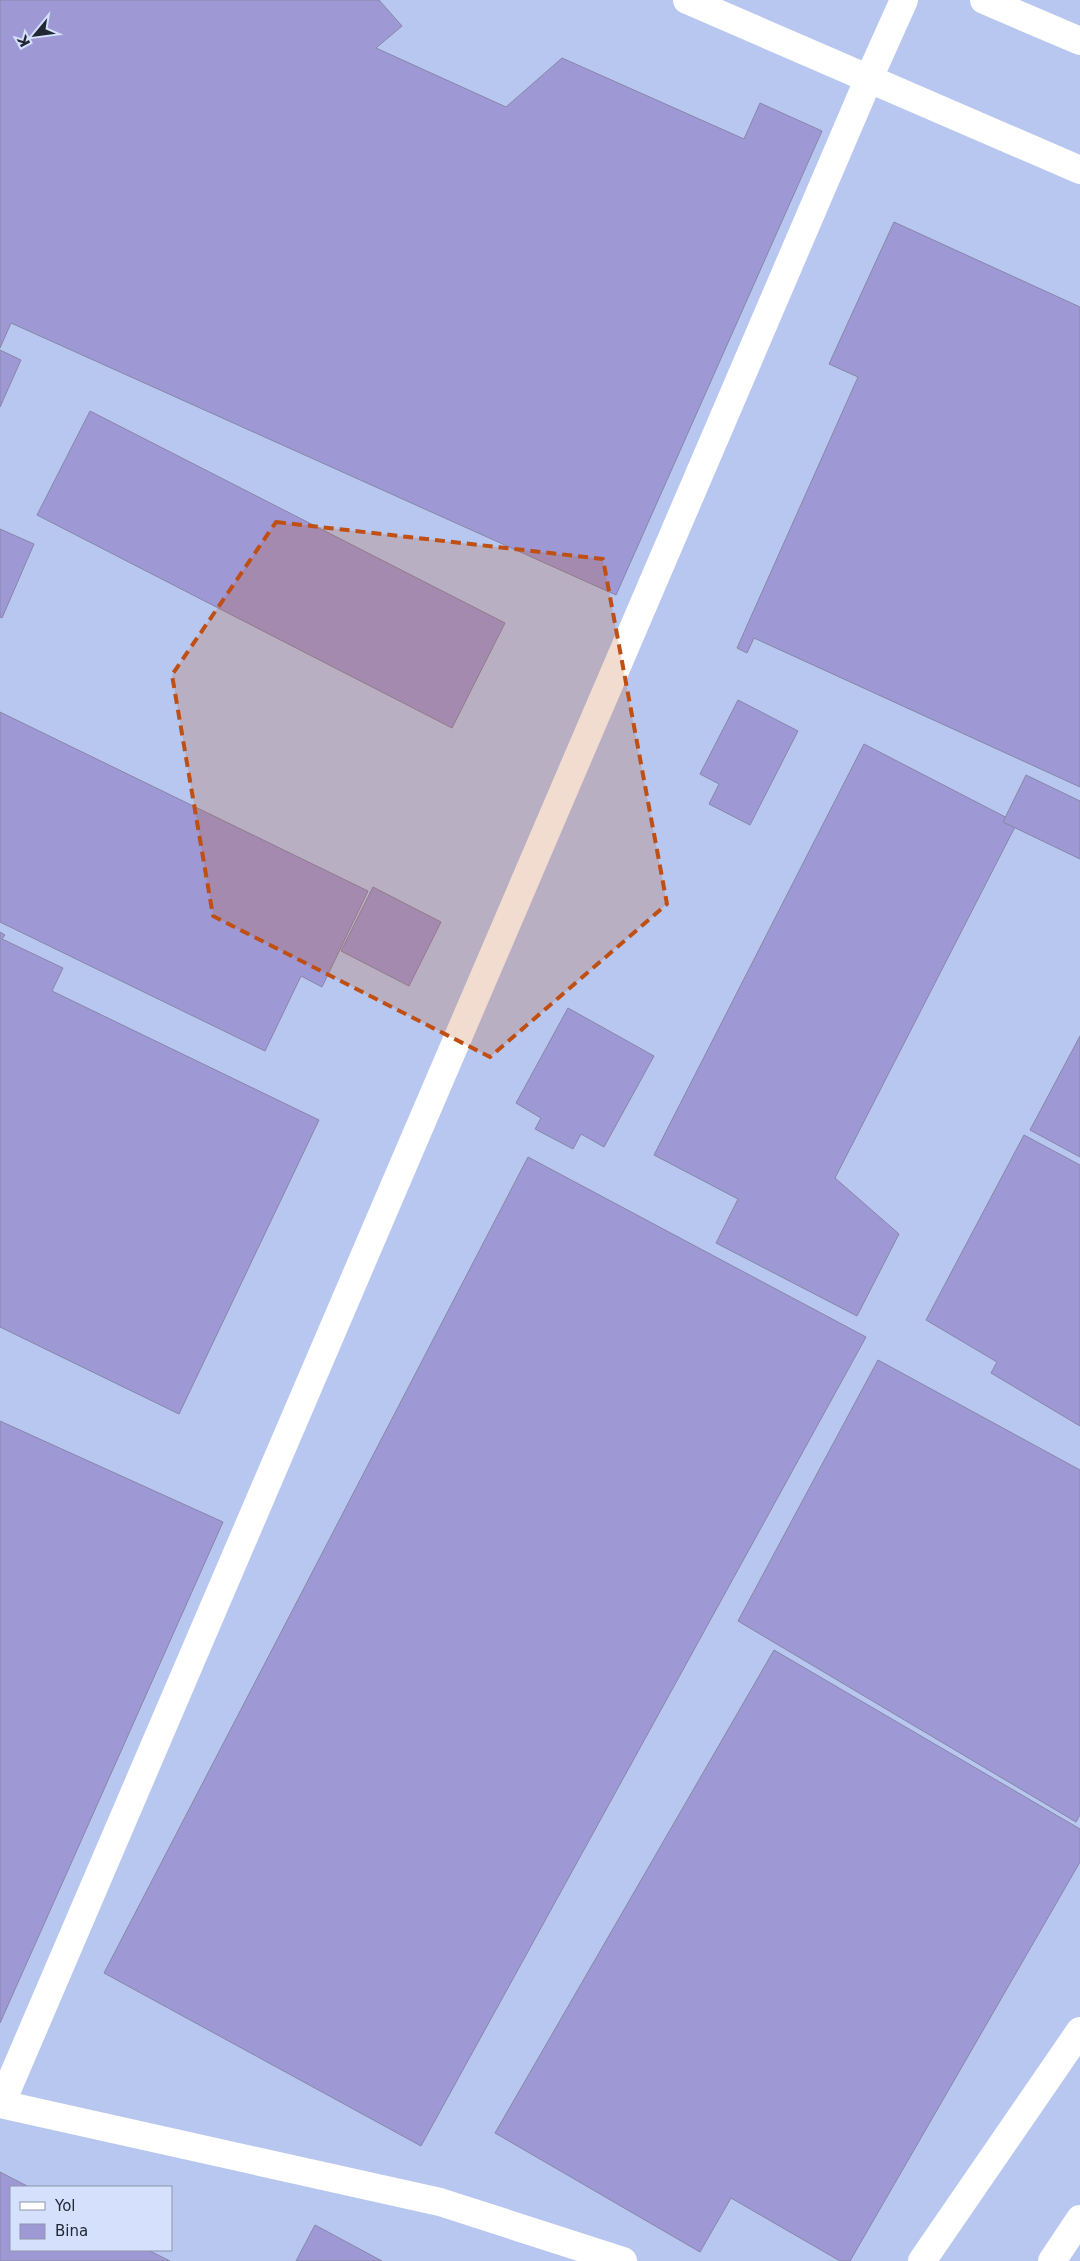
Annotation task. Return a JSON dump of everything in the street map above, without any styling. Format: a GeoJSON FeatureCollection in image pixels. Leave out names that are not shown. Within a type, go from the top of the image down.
{"type":"FeatureCollection","features":[{"type":"Feature","properties":{"kind":"street"},"geometry":{"type":"LineString","coordinates":[[687,0],[1080,170]]}},
{"type":"Feature","properties":{"kind":"street"},"geometry":{"type":"LineString","coordinates":[[623,2261],[440,2202],[0,2104],[904,0]]}},
{"type":"Feature","properties":{"kind":"street"},"geometry":{"type":"LineString","coordinates":[[984,0],[1080,41]]}},
{"type":"Feature","properties":{"kind":"street"},"geometry":{"type":"LineString","coordinates":[[922,2261],[1080,2031]]}},
{"type":"Feature","properties":{"kind":"street"},"geometry":{"type":"LineString","coordinates":[[1052,2261],[1080,2219]]}},
{"type":"Feature","properties":{"kind":"highlighted area"},"geometry":{"type":"Polygon","coordinates":[[[276,522],[603,559],[667,904],[490,1057],[213,916],[172,675],[276,522]]]}},
{"type":"Feature","properties":{"kind":"shaded area"},"geometry":{"type":"Polygon","coordinates":[[[0,0],[1080,0],[1080,2261],[0,2261],[0,0]]]}},
{"type":"Feature","properties":{"kind":"building"},"geometry":{"type":"Polygon","coordinates":[[[0,0],[379,0],[402,26],[376,48],[506,107],[562,58],[744,139],[760,103],[822,131],[616,595],[11,323],[0,348],[0,0]]]}},
{"type":"Feature","properties":{"kind":"building"},"geometry":{"type":"Polygon","coordinates":[[[894,222],[1080,307],[1080,787],[754,638],[747,653],[737,648],[858,377],[829,364],[894,222]]]}},
{"type":"Feature","properties":{"kind":"building"},"geometry":{"type":"Polygon","coordinates":[[[0,350],[21,360],[0,407],[0,350]]]}},
{"type":"Feature","properties":{"kind":"building"},"geometry":{"type":"Polygon","coordinates":[[[90,411],[505,623],[452,728],[37,515],[90,411]]]}},
{"type":"Feature","properties":{"kind":"building"},"geometry":{"type":"Polygon","coordinates":[[[0,529],[34,544],[2,618],[0,617],[0,529]]]}},
{"type":"Feature","properties":{"kind":"building"},"geometry":{"type":"Polygon","coordinates":[[[738,700],[798,731],[750,825],[709,804],[719,784],[700,774],[738,700]]]}},
{"type":"Feature","properties":{"kind":"building"},"geometry":{"type":"Polygon","coordinates":[[[0,712],[368,891],[322,987],[301,976],[265,1051],[0,922],[0,712]]]}},
{"type":"Feature","properties":{"kind":"building"},"geometry":{"type":"Polygon","coordinates":[[[864,744],[1017,823],[835,1178],[899,1234],[857,1316],[716,1243],[738,1199],[654,1155],[864,744]]]}},
{"type":"Feature","properties":{"kind":"building"},"geometry":{"type":"Polygon","coordinates":[[[1026,775],[1080,801],[1080,859],[1003,822],[1026,775]]]}},
{"type":"Feature","properties":{"kind":"building"},"geometry":{"type":"Polygon","coordinates":[[[373,887],[441,922],[409,986],[341,951],[373,887]]]}},
{"type":"Feature","properties":{"kind":"building"},"geometry":{"type":"Polygon","coordinates":[[[0,932],[5,935],[2,939],[63,968],[52,991],[319,1120],[179,1414],[0,1327],[0,932]]]}},
{"type":"Feature","properties":{"kind":"building"},"geometry":{"type":"Polygon","coordinates":[[[568,1008],[654,1056],[604,1147],[581,1134],[573,1149],[535,1129],[541,1118],[516,1103],[568,1008]]]}},
{"type":"Feature","properties":{"kind":"building"},"geometry":{"type":"Polygon","coordinates":[[[1080,1036],[1080,1157],[1030,1130],[1080,1036]]]}},
{"type":"Feature","properties":{"kind":"building"},"geometry":{"type":"Polygon","coordinates":[[[1024,1135],[1080,1165],[1080,1426],[991,1373],[997,1362],[926,1320],[1024,1135]]]}},
{"type":"Feature","properties":{"kind":"building"},"geometry":{"type":"Polygon","coordinates":[[[528,1157],[866,1337],[421,2146],[104,1973],[528,1157]]]}},
{"type":"Feature","properties":{"kind":"building"},"geometry":{"type":"Polygon","coordinates":[[[878,1360],[1080,1470],[1080,1815],[1076,1822],[738,1621],[878,1360]]]}},
{"type":"Feature","properties":{"kind":"building"},"geometry":{"type":"Polygon","coordinates":[[[0,1421],[223,1522],[0,2023],[0,1421]]]}},
{"type":"Feature","properties":{"kind":"building"},"geometry":{"type":"Polygon","coordinates":[[[774,1650],[1080,1829],[1080,1862],[850,2261],[840,2261],[731,2198],[700,2252],[495,2133],[774,1650]]]}},
{"type":"Feature","properties":{"kind":"building"},"geometry":{"type":"Polygon","coordinates":[[[0,2172],[27,2186],[10,2186],[10,2251],[150,2251],[170,2261],[0,2261],[0,2172]]]}},
{"type":"Feature","properties":{"kind":"building"},"geometry":{"type":"Polygon","coordinates":[[[315,2225],[382,2261],[296,2261],[315,2225]]]}}]}
